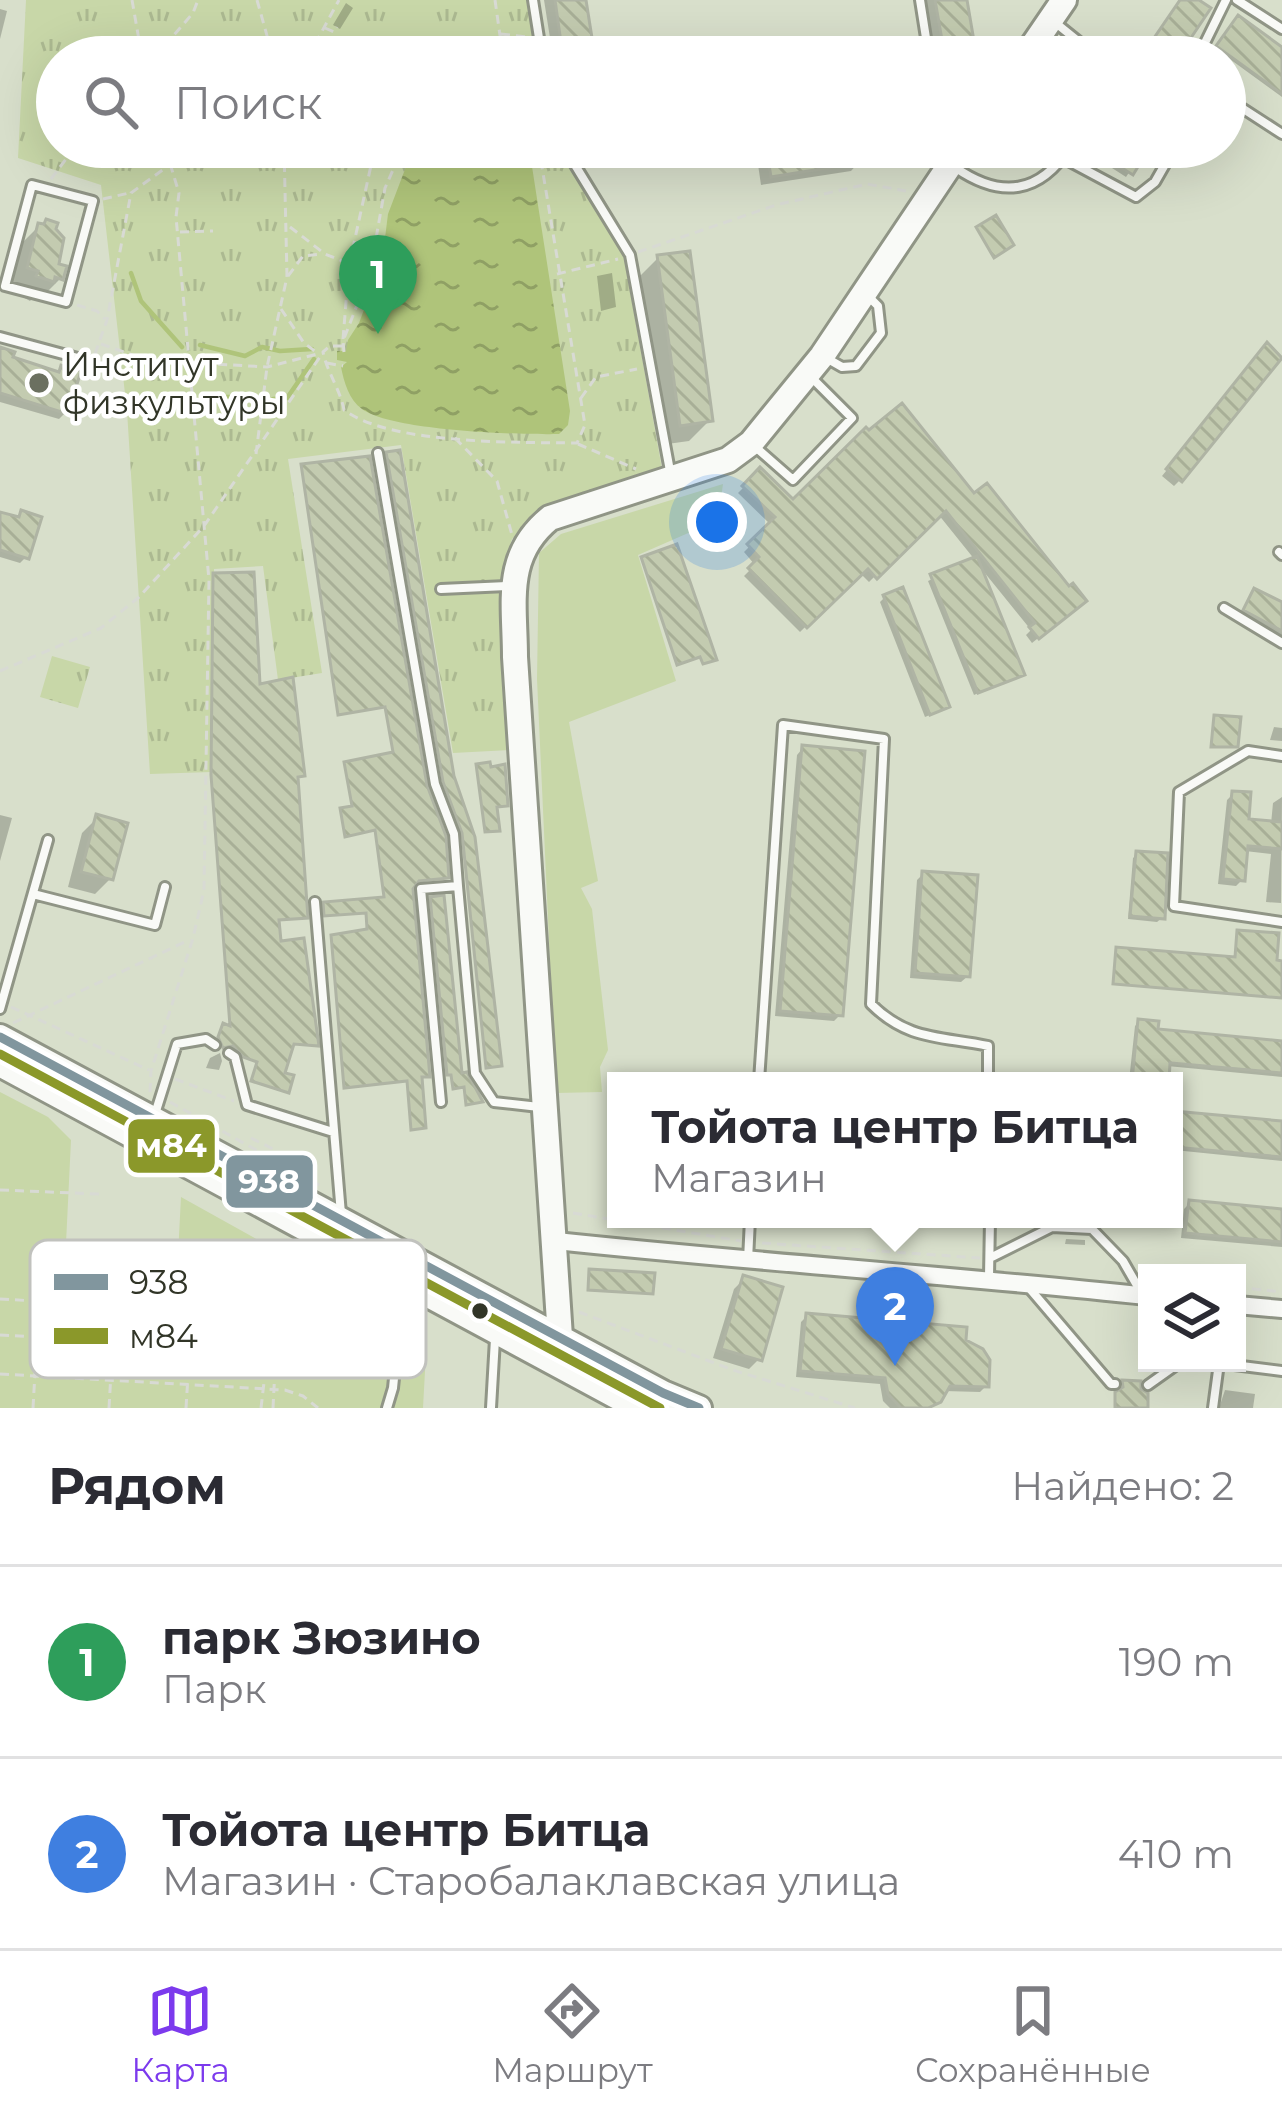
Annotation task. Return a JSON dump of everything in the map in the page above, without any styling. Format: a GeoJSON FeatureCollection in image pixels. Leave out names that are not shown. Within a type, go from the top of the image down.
{"type":"FeatureCollection","features":[{"type":"Feature","properties":{"kind":"main road"},"geometry":{"type":"LineString","coordinates":[[1040,36],[1058,10]]}},
{"type":"Feature","properties":{"kind":"main road"},"geometry":{"type":"LineString","coordinates":[[560,1337],[515,657],[514,569],[529,536],[550,518],[728,460],[751,443],[815,365],[947,168]]}},
{"type":"Feature","properties":{"kind":"main road"},"geometry":{"type":"LineString","coordinates":[[6,1030],[378,1240]]}},
{"type":"Feature","properties":{"kind":"main road"},"geometry":{"type":"LineString","coordinates":[[0,1064],[328,1240]]}},
{"type":"Feature","properties":{"kind":"main road"},"geometry":{"type":"LineString","coordinates":[[426,1266],[699,1408]]}},
{"type":"Feature","properties":{"kind":"main road"},"geometry":{"type":"LineString","coordinates":[[426,1293],[638,1408]]}},
{"type":"Feature","properties":{"kind":"street"},"geometry":{"type":"LineString","coordinates":[[556,1241],[1138,1294]]}},
{"type":"Feature","properties":{"kind":"street"},"geometry":{"type":"LineString","coordinates":[[1246,1303],[1282,1309]]}},
{"type":"Feature","properties":{"kind":"lane"},"geometry":{"type":"LineString","coordinates":[[533,0],[539,36]]}},
{"type":"Feature","properties":{"kind":"lane"},"geometry":{"type":"LineString","coordinates":[[920,0],[926,36]]}},
{"type":"Feature","properties":{"kind":"lane"},"geometry":{"type":"LineString","coordinates":[[1208,36],[1226,0]]}},
{"type":"Feature","properties":{"kind":"lane"},"geometry":{"type":"LineString","coordinates":[[1237,0],[1282,29]]}},
{"type":"Feature","properties":{"kind":"lane"},"geometry":{"type":"LineString","coordinates":[[1058,10],[1075,36]]}},
{"type":"Feature","properties":{"kind":"lane"},"geometry":{"type":"LineString","coordinates":[[1246,111],[1282,134]]}},
{"type":"Feature","properties":{"kind":"lane"},"geometry":{"type":"LineString","coordinates":[[577,168],[630,255],[671,478]]}},
{"type":"Feature","properties":{"kind":"lane"},"geometry":{"type":"LineString","coordinates":[[967,168],[980,184],[1010,188],[1033,183],[1055,168]]}},
{"type":"Feature","properties":{"kind":"lane"},"geometry":{"type":"LineString","coordinates":[[1082,168],[1136,197],[1155,182],[1163,168]]}},
{"type":"Feature","properties":{"kind":"lane"},"geometry":{"type":"LineString","coordinates":[[32,185],[44,188],[93,201],[66,302],[3,286],[32,185]]}},
{"type":"Feature","properties":{"kind":"lane"},"geometry":{"type":"LineString","coordinates":[[815,365],[856,366],[881,333],[878,306],[864,292]]}},
{"type":"Feature","properties":{"kind":"lane"},"geometry":{"type":"LineString","coordinates":[[0,337],[89,361]]}},
{"type":"Feature","properties":{"kind":"lane"},"geometry":{"type":"LineString","coordinates":[[751,443],[794,480],[853,418],[815,365]]}},
{"type":"Feature","properties":{"kind":"lane"},"geometry":{"type":"LineString","coordinates":[[378,453],[435,784],[454,834],[475,1072],[494,1102],[547,1108]]}},
{"type":"Feature","properties":{"kind":"lane"},"geometry":{"type":"LineString","coordinates":[[441,589],[514,586]]}},
{"type":"Feature","properties":{"kind":"lane"},"geometry":{"type":"LineString","coordinates":[[1224,608],[1282,644]]}},
{"type":"Feature","properties":{"kind":"lane"},"geometry":{"type":"LineString","coordinates":[[760,1072],[783,725],[884,739],[872,1004],[890,1022],[922,1037],[988,1046],[988,1072]]}},
{"type":"Feature","properties":{"kind":"lane"},"geometry":{"type":"LineString","coordinates":[[1282,756],[1248,752],[1179,792],[1174,906],[1282,922]]}},
{"type":"Feature","properties":{"kind":"lane"},"geometry":{"type":"LineString","coordinates":[[1,1006],[48,840]]}},
{"type":"Feature","properties":{"kind":"lane"},"geometry":{"type":"LineString","coordinates":[[441,1102],[421,889],[458,886]]}},
{"type":"Feature","properties":{"kind":"lane"},"geometry":{"type":"LineString","coordinates":[[33,894],[155,925],[165,887]]}},
{"type":"Feature","properties":{"kind":"lane"},"geometry":{"type":"LineString","coordinates":[[314,902],[342,1221]]}},
{"type":"Feature","properties":{"kind":"lane"},"geometry":{"type":"LineString","coordinates":[[152,1110],[177,1044],[206,1040],[214,1045]]}},
{"type":"Feature","properties":{"kind":"lane"},"geometry":{"type":"LineString","coordinates":[[229,1054],[235,1058],[247,1106],[333,1132]]}},
{"type":"Feature","properties":{"kind":"lane"},"geometry":{"type":"LineString","coordinates":[[748,1262],[750,1228]]}},
{"type":"Feature","properties":{"kind":"lane"},"geometry":{"type":"LineString","coordinates":[[989,1279],[990,1228]]}},
{"type":"Feature","properties":{"kind":"lane"},"geometry":{"type":"LineString","coordinates":[[990,1258],[1052,1228],[1092,1229],[1138,1284]]}},
{"type":"Feature","properties":{"kind":"lane"},"geometry":{"type":"LineString","coordinates":[[1025,1283],[1115,1384]]}},
{"type":"Feature","properties":{"kind":"lane"},"geometry":{"type":"LineString","coordinates":[[491,1408],[495,1331]]}},
{"type":"Feature","properties":{"kind":"lane"},"geometry":{"type":"LineString","coordinates":[[1246,1366],[1282,1371]]}},
{"type":"Feature","properties":{"kind":"lane"},"geometry":{"type":"LineString","coordinates":[[1148,1385],[1166,1372]]}},
{"type":"Feature","properties":{"kind":"lane"},"geometry":{"type":"LineString","coordinates":[[1213,1408],[1218,1372]]}},
{"type":"Feature","properties":{"kind":"lane"},"geometry":{"type":"LineString","coordinates":[[387,1408],[394,1378]]}},
{"type":"Feature","properties":{"kind":"path"},"geometry":{"type":"LineString","coordinates":[[133,0],[139,36]]}},
{"type":"Feature","properties":{"kind":"path"},"geometry":{"type":"LineString","coordinates":[[173,36],[198,0]]}},
{"type":"Feature","properties":{"kind":"path"},"geometry":{"type":"LineString","coordinates":[[257,0],[266,36]]}},
{"type":"Feature","properties":{"kind":"path"},"geometry":{"type":"LineString","coordinates":[[319,36],[339,0]]}},
{"type":"Feature","properties":{"kind":"path"},"geometry":{"type":"LineString","coordinates":[[495,0],[500,34],[531,36]]}},
{"type":"Feature","properties":{"kind":"path"},"geometry":{"type":"LineString","coordinates":[[324,27],[334,32],[337,27]]}},
{"type":"Feature","properties":{"kind":"path"},"geometry":{"type":"LineString","coordinates":[[44,188],[59,168]]}},
{"type":"Feature","properties":{"kind":"path"},"geometry":{"type":"LineString","coordinates":[[93,201],[131,193],[164,168]]}},
{"type":"Feature","properties":{"kind":"path"},"geometry":{"type":"LineString","coordinates":[[152,1110],[151,1071],[204,890],[208,580],[178,232],[179,193],[170,168]]}},
{"type":"Feature","properties":{"kind":"path"},"geometry":{"type":"LineString","coordinates":[[256,455],[267,367],[287,277],[285,168]]}},
{"type":"Feature","properties":{"kind":"path"},"geometry":{"type":"LineString","coordinates":[[343,346],[349,266],[370,168]]}},
{"type":"Feature","properties":{"kind":"path"},"geometry":{"type":"LineString","coordinates":[[343,346],[370,272],[385,188],[394,168]]}},
{"type":"Feature","properties":{"kind":"path"},"geometry":{"type":"LineString","coordinates":[[542,168],[585,425],[577,443]]}},
{"type":"Feature","properties":{"kind":"path"},"geometry":{"type":"LineString","coordinates":[[557,274],[630,255],[776,205],[867,184],[914,193]]}},
{"type":"Feature","properties":{"kind":"path"},"geometry":{"type":"LineString","coordinates":[[131,193],[100,344],[147,360],[267,367],[343,346]]}},
{"type":"Feature","properties":{"kind":"path"},"geometry":{"type":"LineString","coordinates":[[288,226],[325,254],[370,272]]}},
{"type":"Feature","properties":{"kind":"path"},"geometry":{"type":"LineString","coordinates":[[178,232],[213,231]]}},
{"type":"Feature","properties":{"kind":"path"},"geometry":{"type":"LineString","coordinates":[[287,277],[303,256],[325,254]]}},
{"type":"Feature","properties":{"kind":"path"},"geometry":{"type":"LineString","coordinates":[[346,292],[362,296]]}},
{"type":"Feature","properties":{"kind":"path"},"geometry":{"type":"LineString","coordinates":[[66,302],[97,310],[107,320]]}},
{"type":"Feature","properties":{"kind":"path"},"geometry":{"type":"LineString","coordinates":[[280,308],[304,343],[320,353],[339,385],[344,410],[359,421],[398,433],[577,443],[638,470]]}},
{"type":"Feature","properties":{"kind":"path"},"geometry":{"type":"LineString","coordinates":[[0,671],[101,628],[139,597],[204,526],[256,455],[320,353]]}},
{"type":"Feature","properties":{"kind":"path"},"geometry":{"type":"LineString","coordinates":[[326,363],[343,366]]}},
{"type":"Feature","properties":{"kind":"path"},"geometry":{"type":"LineString","coordinates":[[580,399],[596,377],[651,366]]}},
{"type":"Feature","properties":{"kind":"path"},"geometry":{"type":"LineString","coordinates":[[454,436],[497,481],[514,541]]}},
{"type":"Feature","properties":{"kind":"path"},"geometry":{"type":"LineString","coordinates":[[6,1030],[193,938]]}},
{"type":"Feature","properties":{"kind":"path"},"geometry":{"type":"LineString","coordinates":[[1,1006],[151,1071],[247,1106]]}},
{"type":"Feature","properties":{"kind":"path"},"geometry":{"type":"LineString","coordinates":[[250,1138],[275,1150],[270,1158]]}},
{"type":"Feature","properties":{"kind":"path"},"geometry":{"type":"LineString","coordinates":[[0,1190],[99,1194]]}},
{"type":"Feature","properties":{"kind":"path"},"geometry":{"type":"LineString","coordinates":[[554,1210],[607,1219]]}},
{"type":"Feature","properties":{"kind":"path"},"geometry":{"type":"LineString","coordinates":[[664,1228],[749,1242],[990,1258]]}},
{"type":"Feature","properties":{"kind":"path"},"geometry":{"type":"LineString","coordinates":[[1246,1300],[1282,1292]]}},
{"type":"Feature","properties":{"kind":"path"},"geometry":{"type":"LineString","coordinates":[[0,1299],[30,1301]]}},
{"type":"Feature","properties":{"kind":"path"},"geometry":{"type":"LineString","coordinates":[[568,1308],[734,1370],[855,1408]]}},
{"type":"Feature","properties":{"kind":"path"},"geometry":{"type":"LineString","coordinates":[[0,1335],[30,1337]]}},
{"type":"Feature","properties":{"kind":"path"},"geometry":{"type":"LineString","coordinates":[[0,1374],[30,1376]]}},
{"type":"Feature","properties":{"kind":"path"},"geometry":{"type":"LineString","coordinates":[[33,1408],[35,1378]]}},
{"type":"Feature","properties":{"kind":"path"},"geometry":{"type":"LineString","coordinates":[[65,1378],[274,1389],[303,1396],[318,1408]]}},
{"type":"Feature","properties":{"kind":"path"},"geometry":{"type":"LineString","coordinates":[[110,1408],[111,1378]]}},
{"type":"Feature","properties":{"kind":"path"},"geometry":{"type":"LineString","coordinates":[[186,1408],[188,1378]]}},
{"type":"Feature","properties":{"kind":"path"},"geometry":{"type":"LineString","coordinates":[[261,1408],[264,1378]]}},
{"type":"Feature","properties":{"kind":"path"},"geometry":{"type":"LineString","coordinates":[[273,1408],[274,1378]]}},
{"type":"Feature","properties":{"kind":"green space"},"geometry":{"type":"Polygon","coordinates":[[[26,0],[532,0],[538,36],[36,36],[36,164],[18,158],[26,0]]]}},
{"type":"Feature","properties":{"kind":"green space"},"geometry":{"type":"Polygon","coordinates":[[[49,168],[571,168],[624,257],[662,469],[545,511],[512,539],[500,582],[510,750],[453,753],[401,445],[288,459],[322,673],[278,680],[263,566],[214,569],[212,772],[150,774],[127,411],[101,185],[49,168]]]}},
{"type":"Feature","properties":{"kind":"green space"},"geometry":{"type":"Polygon","coordinates":[[[723,484],[718,520],[638,555],[676,681],[569,722],[598,881],[581,888],[592,909],[608,1050],[600,1067],[602,1092],[556,1093],[537,679],[539,553],[561,534],[723,484]]]}},
{"type":"Feature","properties":{"kind":"green space"},"geometry":{"type":"Polygon","coordinates":[[[52,656],[90,667],[78,708],[40,697],[52,656]]]}},
{"type":"Feature","properties":{"kind":"green space"},"geometry":{"type":"Polygon","coordinates":[[[0,1092],[48,1117],[71,1140],[66,1240],[30,1240],[30,1378],[425,1378],[423,1408],[0,1408],[0,1092]]]}},
{"type":"Feature","properties":{"kind":"green space"},"geometry":{"type":"Polygon","coordinates":[[[181,1197],[258,1240],[179,1240],[181,1197]]]}},
{"type":"Feature","properties":{"kind":"water"},"geometry":{"type":"Polygon","coordinates":[[[406,168],[532,168],[570,411],[568,425],[559,434],[457,430],[400,422],[377,416],[354,401],[341,367],[347,362],[337,360],[337,351],[346,351],[382,262],[388,214],[406,168]]]}},
{"type":"Feature","properties":{"kind":"building"},"geometry":{"type":"Polygon","coordinates":[[[555,0],[586,0],[592,36],[560,36],[555,0]]]}},
{"type":"Feature","properties":{"kind":"building"},"geometry":{"type":"Polygon","coordinates":[[[935,0],[967,0],[973,36],[941,36],[935,0]]]}},
{"type":"Feature","properties":{"kind":"building"},"geometry":{"type":"Polygon","coordinates":[[[1180,0],[1199,0],[1211,8],[1192,36],[1155,36],[1180,0]]]}},
{"type":"Feature","properties":{"kind":"building"},"geometry":{"type":"Polygon","coordinates":[[[1238,15],[1282,47],[1282,94],[1246,68],[1246,36],[1223,36],[1238,15]]]}},
{"type":"Feature","properties":{"kind":"building"},"geometry":{"type":"Polygon","coordinates":[[[770,168],[827,168],[771,177],[770,168]]]}},
{"type":"Feature","properties":{"kind":"building"},"geometry":{"type":"Polygon","coordinates":[[[996,215],[1014,245],[994,258],[976,227],[996,215]]]}},
{"type":"Feature","properties":{"kind":"building"},"geometry":{"type":"Polygon","coordinates":[[[46,219],[58,223],[56,229],[64,238],[59,264],[67,266],[63,280],[55,277],[54,282],[27,268],[38,223],[46,219]]]}},
{"type":"Feature","properties":{"kind":"building"},"geometry":{"type":"Polygon","coordinates":[[[690,251],[713,421],[680,426],[657,255],[690,251]]]}},
{"type":"Feature","properties":{"kind":"building"},"geometry":{"type":"Polygon","coordinates":[[[1267,342],[1282,358],[1182,482],[1166,469],[1267,342]]]}},
{"type":"Feature","properties":{"kind":"building","name":"Институт физкультуры"},"geometry":{"type":"Polygon","coordinates":[[[0,347],[15,352],[13,357],[59,372],[61,365],[81,371],[68,414],[0,393],[0,347]]]}},
{"type":"Feature","properties":{"kind":"building"},"geometry":{"type":"Polygon","coordinates":[[[902,403],[974,493],[987,483],[1069,586],[1073,583],[1087,601],[1039,639],[1029,627],[1035,623],[946,511],[877,579],[868,569],[807,628],[748,568],[759,557],[747,544],[775,517],[742,486],[760,467],[793,499],[866,427],[869,430],[902,403]]]}},
{"type":"Feature","properties":{"kind":"building"},"geometry":{"type":"Polygon","coordinates":[[[400,450],[454,776],[475,837],[502,1066],[486,1068],[462,833],[443,782],[386,452],[400,450]]]}},
{"type":"Feature","properties":{"kind":"building"},"geometry":{"type":"Polygon","coordinates":[[[370,456],[427,785],[446,836],[449,878],[419,881],[413,889],[430,1077],[422,1077],[426,1128],[411,1130],[407,1081],[344,1088],[331,935],[367,929],[366,913],[324,916],[323,902],[384,897],[375,830],[345,837],[340,808],[352,806],[344,762],[393,752],[385,707],[338,715],[301,464],[370,456]]]}},
{"type":"Feature","properties":{"kind":"building"},"geometry":{"type":"Polygon","coordinates":[[[21,510],[42,517],[29,559],[0,550],[0,512],[19,517],[21,510]]]}},
{"type":"Feature","properties":{"kind":"building"},"geometry":{"type":"Polygon","coordinates":[[[677,544],[717,660],[703,664],[700,657],[677,665],[641,557],[677,544]]]}},
{"type":"Feature","properties":{"kind":"building"},"geometry":{"type":"Polygon","coordinates":[[[977,556],[1025,675],[978,693],[930,574],[977,556]]]}},
{"type":"Feature","properties":{"kind":"building"},"geometry":{"type":"Polygon","coordinates":[[[254,572],[260,684],[293,677],[305,776],[298,777],[308,918],[279,920],[281,941],[304,938],[319,1046],[294,1044],[285,1073],[294,1075],[289,1093],[251,1081],[257,1062],[243,1057],[233,1046],[223,1048],[218,1037],[223,1023],[230,1026],[211,775],[213,573],[254,572]]]}},
{"type":"Feature","properties":{"kind":"building"},"geometry":{"type":"Polygon","coordinates":[[[903,587],[950,707],[930,715],[883,595],[903,587]]]}},
{"type":"Feature","properties":{"kind":"building"},"geometry":{"type":"Polygon","coordinates":[[[1254,588],[1282,602],[1282,631],[1243,610],[1254,588]]]}},
{"type":"Feature","properties":{"kind":"building"},"geometry":{"type":"Polygon","coordinates":[[[1214,715],[1241,717],[1238,747],[1211,747],[1214,715]]]}},
{"type":"Feature","properties":{"kind":"building"},"geometry":{"type":"Polygon","coordinates":[[[802,745],[865,751],[843,1016],[780,1011],[802,745]]]}},
{"type":"Feature","properties":{"kind":"building"},"geometry":{"type":"Polygon","coordinates":[[[490,762],[491,767],[505,764],[508,806],[497,807],[500,831],[485,832],[476,764],[490,762]]]}},
{"type":"Feature","properties":{"kind":"building"},"geometry":{"type":"Polygon","coordinates":[[[1232,791],[1251,792],[1249,819],[1282,822],[1282,849],[1248,846],[1245,881],[1223,879],[1232,791]]]}},
{"type":"Feature","properties":{"kind":"building"},"geometry":{"type":"Polygon","coordinates":[[[96,814],[128,823],[113,880],[81,872],[96,814]]]}},
{"type":"Feature","properties":{"kind":"building"},"geometry":{"type":"Polygon","coordinates":[[[1136,851],[1168,853],[1165,919],[1130,916],[1136,851]]]}},
{"type":"Feature","properties":{"kind":"building"},"geometry":{"type":"Polygon","coordinates":[[[922,871],[978,875],[970,977],[915,973],[922,871]]]}},
{"type":"Feature","properties":{"kind":"building"},"geometry":{"type":"Polygon","coordinates":[[[444,895],[462,1073],[467,1072],[483,1102],[466,1105],[464,1087],[453,1089],[451,1075],[447,1075],[430,897],[444,895]]]}},
{"type":"Feature","properties":{"kind":"building"},"geometry":{"type":"Polygon","coordinates":[[[1237,930],[1279,933],[1282,998],[1113,984],[1116,947],[1235,957],[1237,930]]]}},
{"type":"Feature","properties":{"kind":"building"},"geometry":{"type":"Polygon","coordinates":[[[1138,1019],[1159,1021],[1158,1029],[1282,1041],[1282,1073],[1170,1063],[1170,1072],[1133,1072],[1138,1019]]]}},
{"type":"Feature","properties":{"kind":"building"},"geometry":{"type":"Polygon","coordinates":[[[1183,1112],[1282,1121],[1282,1157],[1183,1148],[1183,1112]]]}},
{"type":"Feature","properties":{"kind":"building"},"geometry":{"type":"Polygon","coordinates":[[[1189,1200],[1282,1209],[1282,1242],[1185,1233],[1189,1200]]]}},
{"type":"Feature","properties":{"kind":"building"},"geometry":{"type":"Polygon","coordinates":[[[589,1269],[655,1273],[653,1294],[588,1290],[589,1269]]]}},
{"type":"Feature","properties":{"kind":"building"},"geometry":{"type":"Polygon","coordinates":[[[743,1275],[783,1287],[762,1361],[721,1349],[743,1275]]]}},
{"type":"Feature","properties":{"kind":"building"},"geometry":{"type":"Polygon","coordinates":[[[806,1313],[967,1327],[966,1340],[983,1349],[990,1360],[989,1387],[950,1386],[941,1402],[928,1408],[901,1408],[888,1394],[885,1378],[800,1371],[806,1313]]]}},
{"type":"Feature","properties":{"kind":"building"},"geometry":{"type":"Polygon","coordinates":[[[1122,1380],[1141,1381],[1141,1389],[1148,1393],[1148,1408],[1115,1408],[1115,1392],[1123,1387],[1122,1380]]]}},
{"type":"Feature","properties":{"kind":"waterway"},"geometry":{"type":"LineString","coordinates":[[131,273],[141,301],[182,347]]}},
{"type":"Feature","properties":{"kind":"waterway"},"geometry":{"type":"LineString","coordinates":[[200,345],[245,356],[262,347],[312,349]]}},
{"type":"Feature","properties":{"kind":"waterway"},"geometry":{"type":"LineString","coordinates":[[273,399],[287,398],[314,359]]}},
{"type":"Feature","properties":{"kind":"waterway"},"geometry":{"type":"LineString","coordinates":[[202,396],[256,398]]}},
{"type":"Feature","properties":{"kind":"transit line","name":"938"},"geometry":{"type":"LineString","coordinates":[[0,1037],[378,1240]]}},
{"type":"Feature","properties":{"kind":"transit line","name":"м84"},"geometry":{"type":"LineString","coordinates":[[0,1054],[347,1240]]}},
{"type":"Feature","properties":{"kind":"transit line","name":"938"},"geometry":{"type":"LineString","coordinates":[[426,1266],[699,1408]]}},
{"type":"Feature","properties":{"kind":"transit line","name":"м84"},"geometry":{"type":"LineString","coordinates":[[426,1282],[660,1408]]}},
{"type":"Feature","properties":{"kind":"place","name":"парк Зюзино"},"geometry":{"type":"Point","coordinates":[378,334]}},
{"type":"Feature","properties":{"kind":"place","name":"Институт физкультуры"},"geometry":{"type":"Point","coordinates":[39,383]}},
{"type":"Feature","properties":{"kind":"place","name":"Тойота центр Битца"},"geometry":{"type":"Point","coordinates":[895,1366]}}]}
